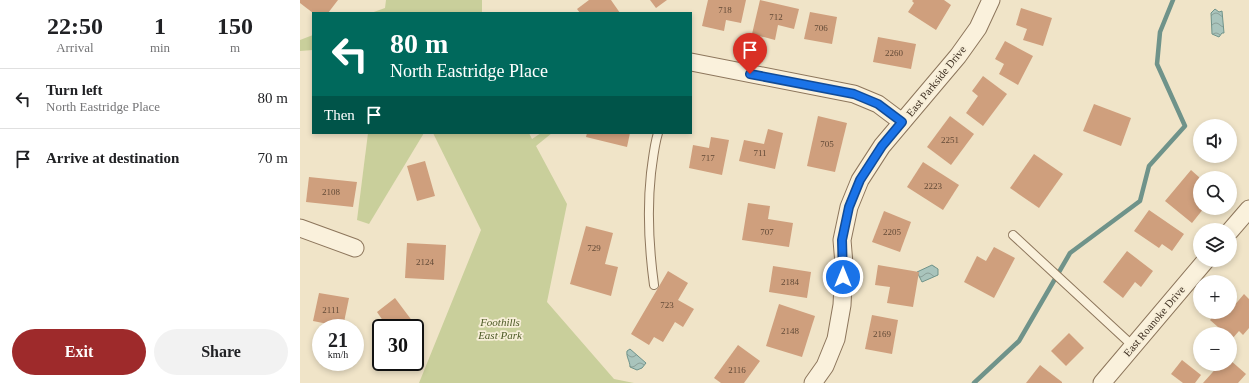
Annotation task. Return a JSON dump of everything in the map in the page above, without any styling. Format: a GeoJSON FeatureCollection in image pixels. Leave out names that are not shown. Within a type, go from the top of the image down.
{"type":"FeatureCollection","features":[{"type":"Feature","properties":{"kind":"street","name":"East Parkside Drive"},"geometry":{"type":"LineString","coordinates":[[813,383],[825,366],[836,339],[842,305],[844,264],[842,240],[849,207],[860,180],[882,146],[958,56],[978,28],[991,0]]}},
{"type":"Feature","properties":{"kind":"street"},"geometry":{"type":"LineString","coordinates":[[692,62],[854,94],[878,104],[902,122]]}},
{"type":"Feature","properties":{"kind":"street"},"geometry":{"type":"LineString","coordinates":[[1237,223],[1249,209]]}},
{"type":"Feature","properties":{"kind":"street"},"geometry":{"type":"LineString","coordinates":[[300,228],[355,248]]}},
{"type":"Feature","properties":{"kind":"street","name":"East Roanoke Drive"},"geometry":{"type":"LineString","coordinates":[[1102,383],[1200,267]]}},
{"type":"Feature","properties":{"kind":"lane"},"geometry":{"type":"LineString","coordinates":[[654,285],[650,237],[649,191],[654,150],[658,134]]}},
{"type":"Feature","properties":{"kind":"lane"},"geometry":{"type":"LineString","coordinates":[[1012,235],[1133,346]]}},
{"type":"Feature","properties":{"kind":"green space"},"geometry":{"type":"Polygon","coordinates":[[[386,0],[482,0],[482,12],[374,12],[385,8],[386,0]]]}},
{"type":"Feature","properties":{"kind":"green space"},"geometry":{"type":"Polygon","coordinates":[[[312,35],[312,50],[300,51],[300,40],[312,35]]]}},
{"type":"Feature","properties":{"kind":"green space"},"geometry":{"type":"Polygon","coordinates":[[[368,134],[423,134],[369,224],[357,220],[368,134]]]}},
{"type":"Feature","properties":{"kind":"green space","name":"Foothills East Park"},"geometry":{"type":"Polygon","coordinates":[[[433,134],[530,134],[532,139],[540,134],[551,134],[536,146],[567,204],[547,302],[614,379],[634,383],[419,383],[481,230],[433,134]]]}},
{"type":"Feature","properties":{"kind":"water"},"geometry":{"type":"Polygon","coordinates":[[[1215,9],[1219,12],[1222,11],[1224,33],[1222,33],[1219,37],[1212,34],[1211,13],[1215,9]]]}},
{"type":"Feature","properties":{"kind":"water"},"geometry":{"type":"Polygon","coordinates":[[[932,265],[938,269],[938,275],[922,282],[917,272],[932,265]]]}},
{"type":"Feature","properties":{"kind":"water"},"geometry":{"type":"Polygon","coordinates":[[[630,349],[646,363],[642,368],[637,370],[630,367],[627,351],[630,349]]]}},
{"type":"Feature","properties":{"kind":"building"},"geometry":{"type":"Polygon","coordinates":[[[300,0],[338,0],[329,12],[312,12],[300,3],[300,0]]]}},
{"type":"Feature","properties":{"kind":"building"},"geometry":{"type":"Polygon","coordinates":[[[589,0],[611,0],[619,12],[579,12],[577,9],[589,0]]]}},
{"type":"Feature","properties":{"kind":"building"},"geometry":{"type":"Polygon","coordinates":[[[650,0],[667,0],[656,8],[650,0]]]}},
{"type":"Feature","properties":{"kind":"building"},"geometry":{"type":"Polygon","coordinates":[[[708,0],[746,0],[741,23],[726,20],[724,31],[702,26],[708,0]]]}},
{"type":"Feature","properties":{"kind":"building"},"geometry":{"type":"Polygon","coordinates":[[[760,0],[799,9],[794,29],[778,25],[775,40],[752,34],[760,0]]]}},
{"type":"Feature","properties":{"kind":"building"},"geometry":{"type":"Polygon","coordinates":[[[944,0],[951,5],[936,30],[908,12],[914,3],[912,1],[944,0]]]}},
{"type":"Feature","properties":{"kind":"building"},"geometry":{"type":"Polygon","coordinates":[[[1021,8],[1052,18],[1043,46],[1023,40],[1027,29],[1016,25],[1021,8]]]}},
{"type":"Feature","properties":{"kind":"building"},"geometry":{"type":"Polygon","coordinates":[[[810,12],[837,17],[832,44],[804,39],[810,12]]]}},
{"type":"Feature","properties":{"kind":"building"},"geometry":{"type":"Polygon","coordinates":[[[878,37],[916,44],[911,69],[873,62],[878,37]]]}},
{"type":"Feature","properties":{"kind":"building"},"geometry":{"type":"Polygon","coordinates":[[[1005,41],[1033,56],[1018,85],[999,74],[1004,64],[995,59],[1005,41]]]}},
{"type":"Feature","properties":{"kind":"building"},"geometry":{"type":"Polygon","coordinates":[[[983,76],[1007,94],[983,126],[966,113],[978,96],[972,91],[983,76]]]}},
{"type":"Feature","properties":{"kind":"building"},"geometry":{"type":"Polygon","coordinates":[[[1094,104],[1131,118],[1121,146],[1083,131],[1094,104]]]}},
{"type":"Feature","properties":{"kind":"building"},"geometry":{"type":"Polygon","coordinates":[[[818,116],[847,123],[835,172],[807,166],[818,116]]]}},
{"type":"Feature","properties":{"kind":"building"},"geometry":{"type":"Polygon","coordinates":[[[950,116],[974,134],[951,165],[927,147],[950,116]]]}},
{"type":"Feature","properties":{"kind":"building"},"geometry":{"type":"Polygon","coordinates":[[[768,129],[783,133],[775,169],[739,161],[744,140],[764,144],[768,129]]]}},
{"type":"Feature","properties":{"kind":"building"},"geometry":{"type":"Polygon","coordinates":[[[587,134],[630,134],[627,147],[586,137],[587,134]]]}},
{"type":"Feature","properties":{"kind":"building"},"geometry":{"type":"Polygon","coordinates":[[[711,137],[729,140],[722,175],[689,168],[693,145],[709,148],[711,137]]]}},
{"type":"Feature","properties":{"kind":"building"},"geometry":{"type":"Polygon","coordinates":[[[1034,154],[1063,174],[1039,208],[1010,188],[1034,154]]]}},
{"type":"Feature","properties":{"kind":"building"},"geometry":{"type":"Polygon","coordinates":[[[425,161],[435,196],[417,201],[407,166],[425,161]]]}},
{"type":"Feature","properties":{"kind":"building"},"geometry":{"type":"Polygon","coordinates":[[[923,162],[959,185],[943,210],[907,187],[923,162]]]}},
{"type":"Feature","properties":{"kind":"building"},"geometry":{"type":"Polygon","coordinates":[[[1191,170],[1193,172],[1193,215],[1198,215],[1192,223],[1165,201],[1191,170]]]}},
{"type":"Feature","properties":{"kind":"building"},"geometry":{"type":"Polygon","coordinates":[[[309,177],[357,182],[353,207],[306,202],[309,177]]]}},
{"type":"Feature","properties":{"kind":"building"},"geometry":{"type":"Polygon","coordinates":[[[748,203],[770,206],[768,219],[793,223],[789,247],[742,240],[748,203]]]}},
{"type":"Feature","properties":{"kind":"building"},"geometry":{"type":"Polygon","coordinates":[[[1149,210],[1184,234],[1172,251],[1162,244],[1159,248],[1134,231],[1149,210]]]}},
{"type":"Feature","properties":{"kind":"building"},"geometry":{"type":"Polygon","coordinates":[[[884,211],[911,222],[900,252],[872,242],[884,211]]]}},
{"type":"Feature","properties":{"kind":"building"},"geometry":{"type":"Polygon","coordinates":[[[586,226],[613,233],[605,264],[618,267],[611,296],[570,284],[586,226]]]}},
{"type":"Feature","properties":{"kind":"building"},"geometry":{"type":"Polygon","coordinates":[[[407,243],[446,245],[444,280],[405,278],[407,243]]]}},
{"type":"Feature","properties":{"kind":"building"},"geometry":{"type":"Polygon","coordinates":[[[994,247],[1015,258],[994,298],[964,282],[977,256],[986,261],[994,247]]]}},
{"type":"Feature","properties":{"kind":"building"},"geometry":{"type":"Polygon","coordinates":[[[1127,251],[1153,271],[1141,287],[1135,282],[1123,298],[1103,282],[1127,251]]]}},
{"type":"Feature","properties":{"kind":"building"},"geometry":{"type":"Polygon","coordinates":[[[878,265],[919,272],[913,307],[887,303],[890,287],[875,285],[878,265]]]}},
{"type":"Feature","properties":{"kind":"building"},"geometry":{"type":"Polygon","coordinates":[[[773,266],[811,272],[807,298],[769,292],[773,266]]]}},
{"type":"Feature","properties":{"kind":"building"},"geometry":{"type":"Polygon","coordinates":[[[668,271],[688,283],[678,300],[694,309],[683,327],[675,322],[663,342],[654,337],[649,345],[631,334],[668,271]]]}},
{"type":"Feature","properties":{"kind":"building"},"geometry":{"type":"Polygon","coordinates":[[[319,293],[349,298],[345,319],[313,319],[319,293]]]}},
{"type":"Feature","properties":{"kind":"building"},"geometry":{"type":"Polygon","coordinates":[[[1244,294],[1249,299],[1249,328],[1243,335],[1239,331],[1237,333],[1237,327],[1218,327],[1210,320],[1237,319],[1237,302],[1244,294]]]}},
{"type":"Feature","properties":{"kind":"building"},"geometry":{"type":"Polygon","coordinates":[[[395,298],[411,319],[382,319],[377,312],[395,298]]]}},
{"type":"Feature","properties":{"kind":"building"},"geometry":{"type":"Polygon","coordinates":[[[779,304],[815,316],[802,357],[766,346],[779,304]]]}},
{"type":"Feature","properties":{"kind":"building"},"geometry":{"type":"Polygon","coordinates":[[[872,315],[898,320],[892,354],[865,349],[872,315]]]}},
{"type":"Feature","properties":{"kind":"building"},"geometry":{"type":"Polygon","coordinates":[[[1069,333],[1084,348],[1066,366],[1051,351],[1069,333]]]}},
{"type":"Feature","properties":{"kind":"building"},"geometry":{"type":"Polygon","coordinates":[[[738,345],[760,361],[744,383],[721,383],[714,378],[738,345]]]}},
{"type":"Feature","properties":{"kind":"building"},"geometry":{"type":"Polygon","coordinates":[[[1182,360],[1193,369],[1193,371],[1196,371],[1201,375],[1195,383],[1183,383],[1171,374],[1182,360]]]}},
{"type":"Feature","properties":{"kind":"building"},"geometry":{"type":"Polygon","coordinates":[[[1040,365],[1062,382],[1062,383],[1026,383],[1040,365]]]}},
{"type":"Feature","properties":{"kind":"building"},"geometry":{"type":"Polygon","coordinates":[[[1237,366],[1246,374],[1238,383],[1203,383],[1214,371],[1237,371],[1237,366]]]}},
{"type":"Feature","properties":{"kind":"waterway"},"geometry":{"type":"LineString","coordinates":[[974,383],[1019,341],[1070,253],[1140,201],[1149,166],[1185,126],[1157,64],[1160,32],[1173,0]]}},
{"type":"Feature","properties":{"kind":"route"},"geometry":{"type":"LineString","coordinates":[[750,74],[854,94],[878,104],[902,122],[882,146],[860,180],[849,207],[842,240],[844,264],[843,277]]}}]}
